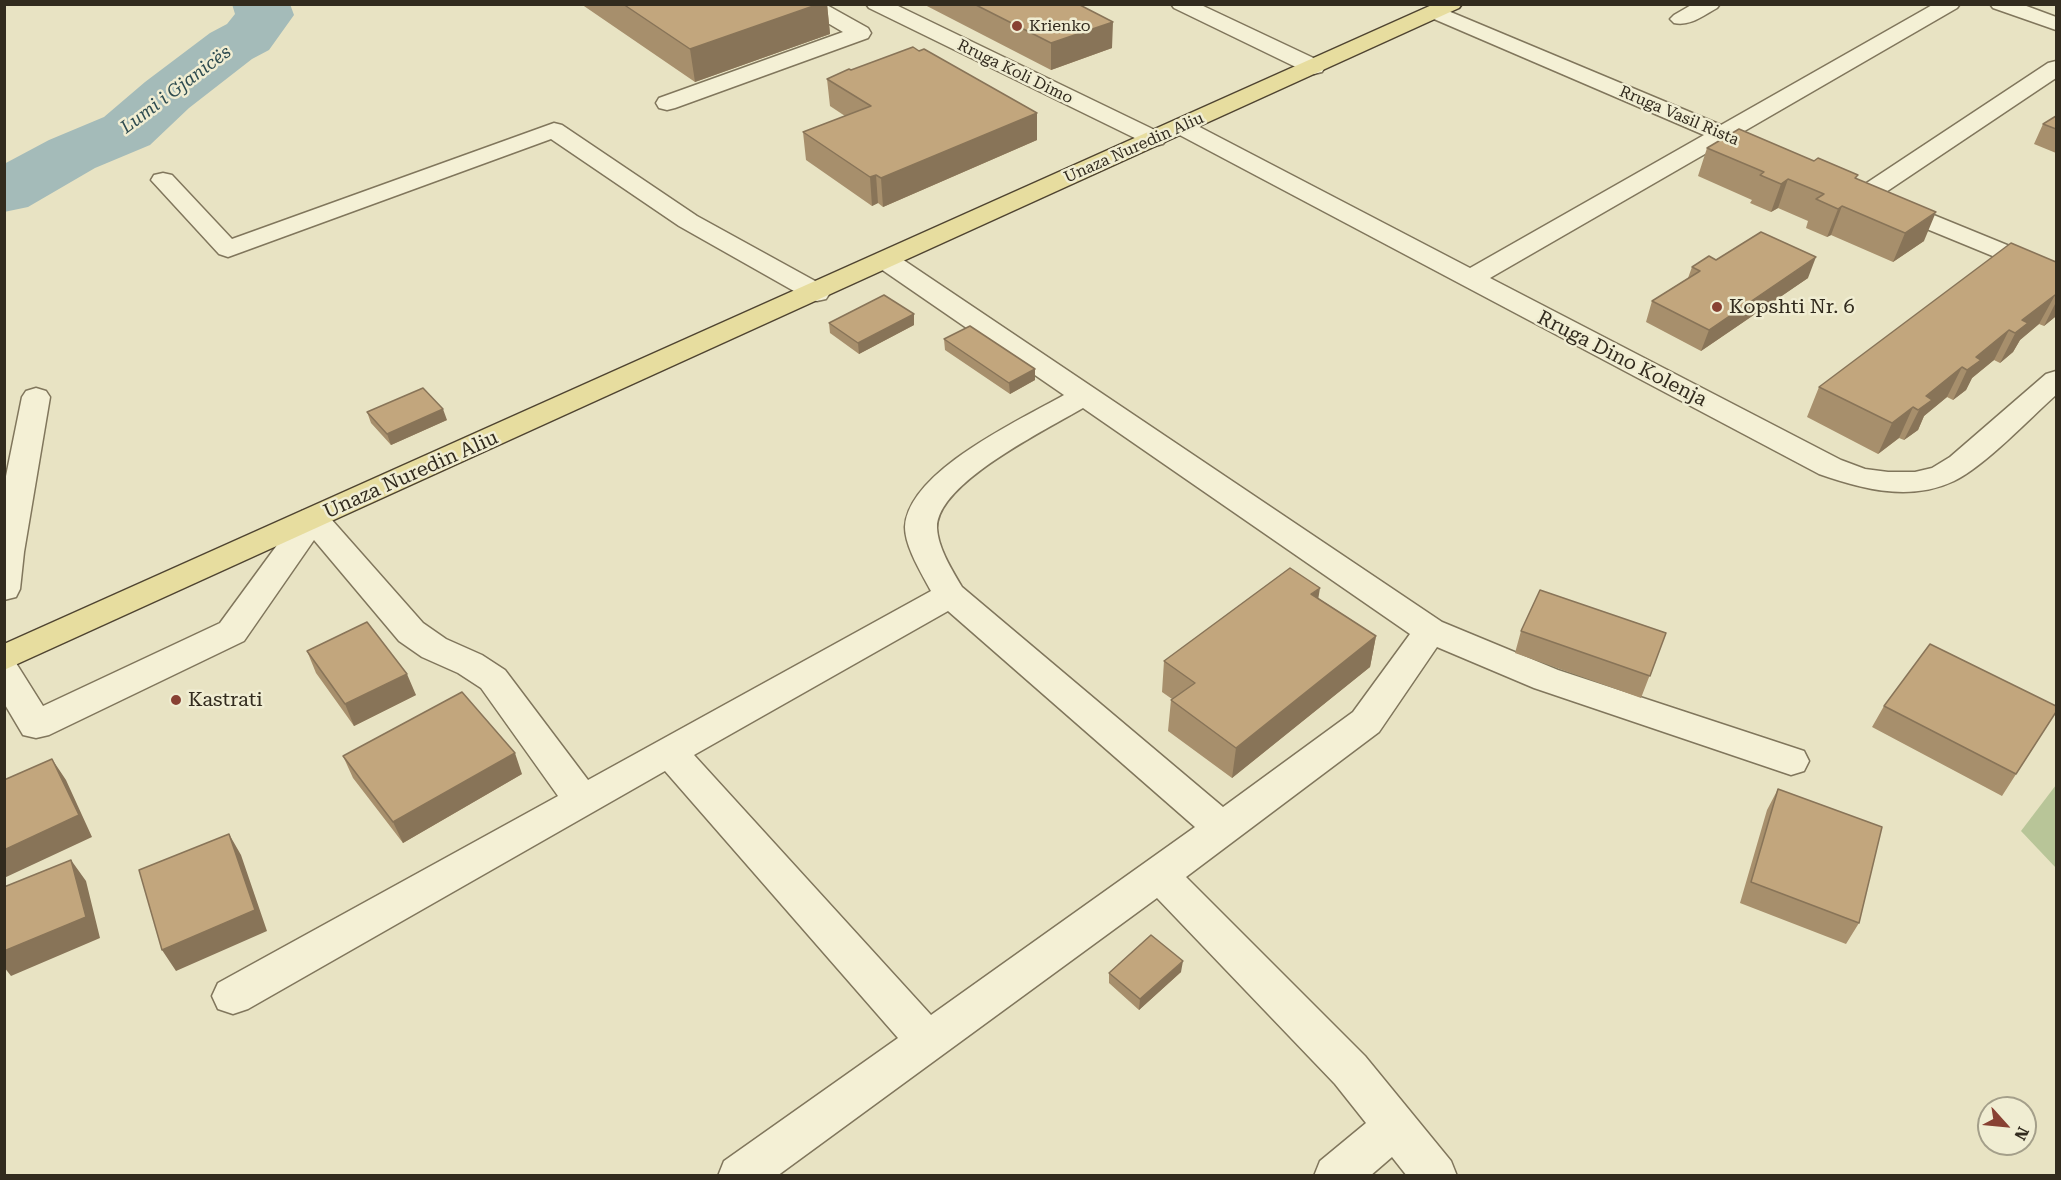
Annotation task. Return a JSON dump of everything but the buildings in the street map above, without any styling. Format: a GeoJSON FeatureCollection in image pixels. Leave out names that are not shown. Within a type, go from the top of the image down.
{"type":"FeatureCollection","features":[{"type":"Feature","properties":{"kind":"main road","name":"Unaza Nuredin Aliu"},"geometry":{"type":"LineString","coordinates":[[4,657],[817,293],[1443,8]]}},
{"type":"Feature","properties":{"kind":"street"},"geometry":{"type":"LineString","coordinates":[[667,103],[860,33],[808,4]]}},
{"type":"Feature","properties":{"kind":"street","name":"Rruga Koli Dimo"},"geometry":{"type":"LineString","coordinates":[[876,4],[1155,139]]}},
{"type":"Feature","properties":{"kind":"street"},"geometry":{"type":"LineString","coordinates":[[1181,4],[1314,67]]}},
{"type":"Feature","properties":{"kind":"street"},"geometry":{"type":"LineString","coordinates":[[1681,19],[1710,4]]}},
{"type":"Feature","properties":{"kind":"street"},"geometry":{"type":"LineString","coordinates":[[1912,4],[1942,9]]}},
{"type":"Feature","properties":{"kind":"street"},"geometry":{"type":"LineString","coordinates":[[2000,4],[2056,24]]}},
{"type":"Feature","properties":{"kind":"street","name":"Rruga Vasil Rista"},"geometry":{"type":"LineString","coordinates":[[1443,8],[1789,162]]}},
{"type":"Feature","properties":{"kind":"street"},"geometry":{"type":"LineString","coordinates":[[1469,279],[1942,9]]}},
{"type":"Feature","properties":{"kind":"street"},"geometry":{"type":"LineString","coordinates":[[1865,195],[2056,68]]}},
{"type":"Feature","properties":{"kind":"street","name":"Rruga Dino Kolenja"},"geometry":{"type":"LineString","coordinates":[[1182,127],[1830,467],[1861,478],[1888,482],[1916,482],[1941,475],[1961,464],[2056,380]]}},
{"type":"Feature","properties":{"kind":"street"},"geometry":{"type":"LineString","coordinates":[[163,180],[228,249],[554,130],[688,221],[817,293]]}},
{"type":"Feature","properties":{"kind":"street"},"geometry":{"type":"LineString","coordinates":[[1843,186],[2056,274]]}},
{"type":"Feature","properties":{"kind":"street"},"geometry":{"type":"LineString","coordinates":[[887,261],[1430,631],[1546,679],[1791,761]]}},
{"type":"Feature","properties":{"kind":"street"},"geometry":{"type":"LineString","coordinates":[[1085,394],[981,455],[951,477],[926,505],[921,528],[930,559],[950,595],[1222,828]]}},
{"type":"Feature","properties":{"kind":"street"},"geometry":{"type":"LineString","coordinates":[[4,589],[8,552],[36,397]]}},
{"type":"Feature","properties":{"kind":"street"},"geometry":{"type":"LineString","coordinates":[[4,672],[36,725],[232,632],[313,519],[411,632],[434,648],[470,664],[493,679],[582,800]]}},
{"type":"Feature","properties":{"kind":"street"},"geometry":{"type":"LineString","coordinates":[[233,996],[950,595]]}},
{"type":"Feature","properties":{"kind":"street"},"geometry":{"type":"LineString","coordinates":[[740,1176],[1159,875],[1366,722],[1400,677],[1430,631]]}},
{"type":"Feature","properties":{"kind":"street"},"geometry":{"type":"LineString","coordinates":[[670,752],[927,1041]]}},
{"type":"Feature","properties":{"kind":"street"},"geometry":{"type":"LineString","coordinates":[[1159,875],[1350,1070],[1435,1176]]}},
{"type":"Feature","properties":{"kind":"street"},"geometry":{"type":"LineString","coordinates":[[1336,1176],[1396,1126]]}},
{"type":"Feature","properties":{"kind":"green space"},"geometry":{"type":"Polygon","coordinates":[[[2056,785],[2056,868],[2021,831],[2056,785]]]}},
{"type":"Feature","properties":{"kind":"waterway","name":"Lumi i Gjanicës"},"geometry":{"type":"LineString","coordinates":[[4,192],[72,154],[127,131],[167,95],[231,46],[248,37],[265,15],[261,4]]}},
{"type":"Feature","properties":{"kind":"place","name":"Krienko"},"geometry":{"type":"Point","coordinates":[1017,26]}},
{"type":"Feature","properties":{"kind":"place","name":"Kopshti Nr. 6"},"geometry":{"type":"Point","coordinates":[1717,307]}},
{"type":"Feature","properties":{"kind":"place","name":"Kastrati"},"geometry":{"type":"Point","coordinates":[176,700]}}]}
